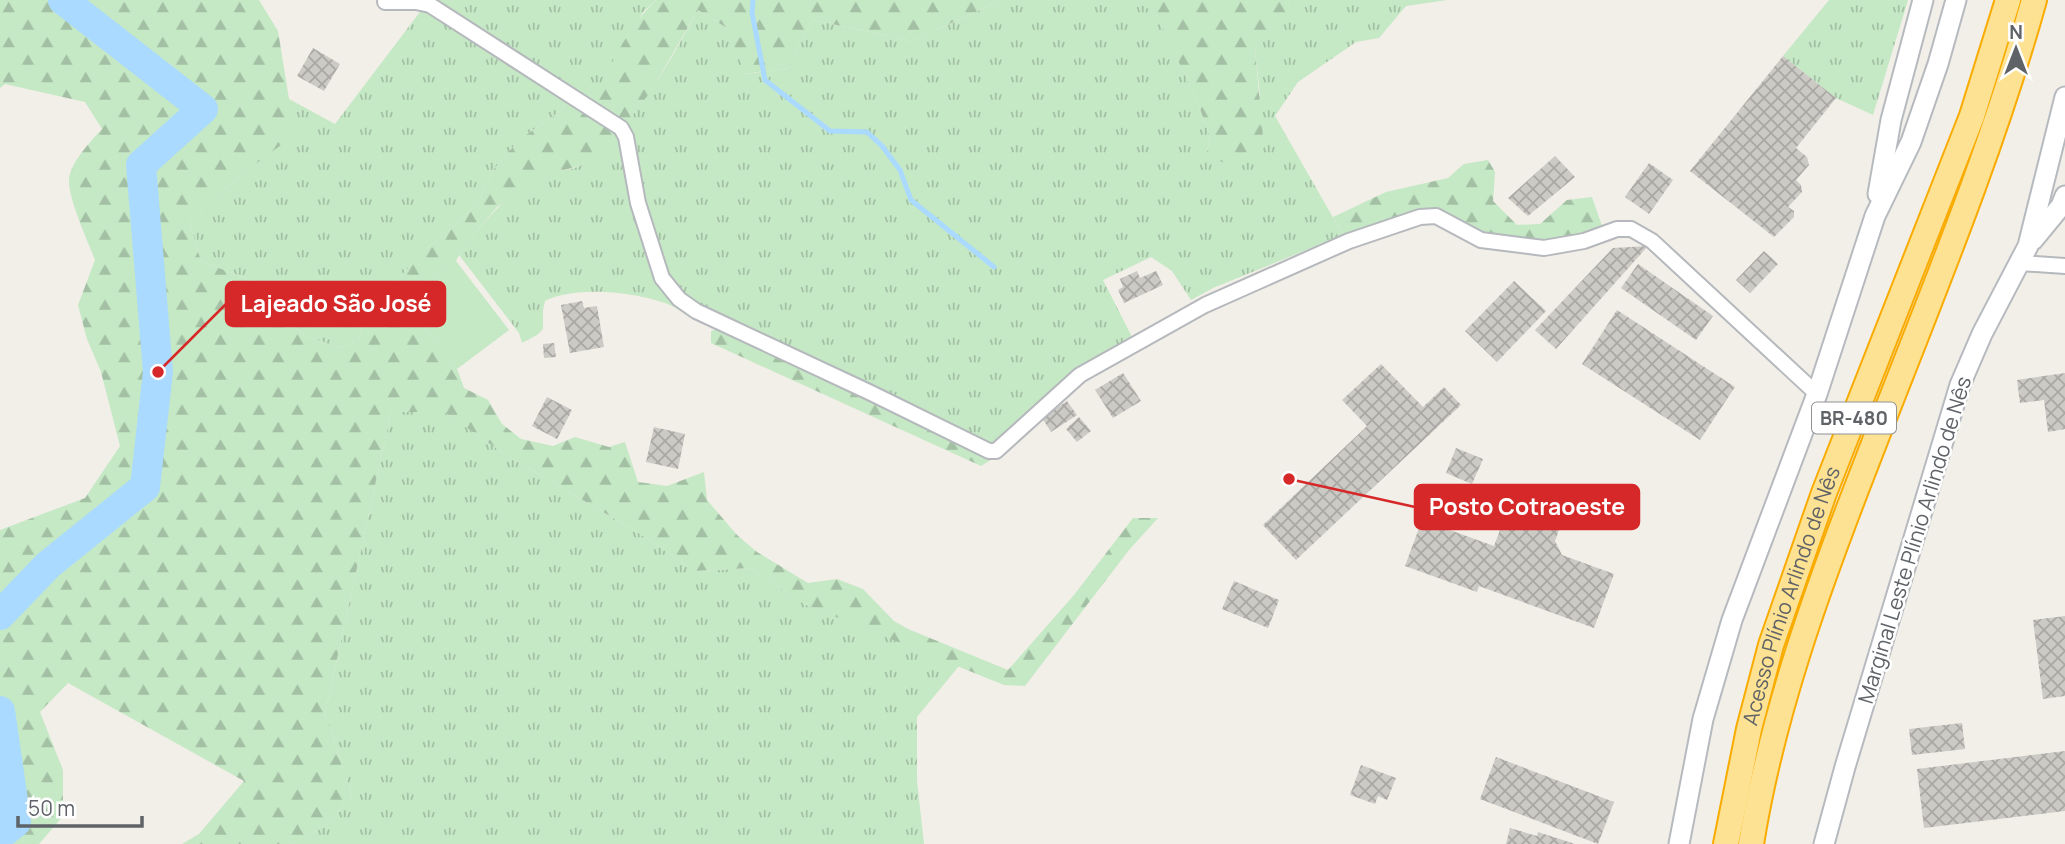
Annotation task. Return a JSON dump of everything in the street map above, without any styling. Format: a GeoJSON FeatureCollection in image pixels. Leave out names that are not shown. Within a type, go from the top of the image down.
{"type":"FeatureCollection","features":[{"type":"Feature","properties":{"kind":"highway","name":"Acesso Plínio Arlindo de Nês"},"geometry":{"type":"LineString","coordinates":[[1726,844],[1749,729],[1771,645],[1824,493],[1972,116],[2008,0]]}},
{"type":"Feature","properties":{"kind":"highway","name":"Acesso Plínio Arlindo de Nês"},"geometry":{"type":"LineString","coordinates":[[1751,844],[1773,738],[1816,595],[1998,120],[2034,0]]}},
{"type":"Feature","properties":{"kind":"main road"},"geometry":{"type":"LineString","coordinates":[[1875,216],[1891,120],[1923,0]]}},
{"type":"Feature","properties":{"kind":"main road"},"geometry":{"type":"LineString","coordinates":[[1679,844],[1703,719],[1732,620],[1817,394],[1875,216],[1911,142],[1938,64],[1956,0]]}},
{"type":"Feature","properties":{"kind":"main road","name":"Marginal Leste Plínio Arlindo de Nês"},"geometry":{"type":"LineString","coordinates":[[2024,255],[2065,97]]}},
{"type":"Feature","properties":{"kind":"main road","name":"Marginal Leste Plínio Arlindo de Nês"},"geometry":{"type":"LineString","coordinates":[[1825,844],[1845,767],[1960,385],[1982,334],[2024,255],[2065,197]]}},
{"type":"Feature","properties":{"kind":"street"},"geometry":{"type":"LineString","coordinates":[[385,2],[430,5],[621,128],[626,137],[638,203],[662,278],[679,299],[696,311],[989,452],[996,451],[1080,375],[1205,305],[1349,242],[1420,217],[1436,216],[1481,240],[1544,248],[1584,241],[1617,229],[1631,229],[1652,241],[1817,394]]}},
{"type":"Feature","properties":{"kind":"street"},"geometry":{"type":"LineString","coordinates":[[2024,255],[2065,266]]}},
{"type":"Feature","properties":{"kind":"green space"},"geometry":{"type":"Polygon","coordinates":[[[0,0],[259,0],[278,31],[289,99],[289,139],[237,178],[189,222],[201,261],[250,280],[302,334],[339,348],[359,340],[365,316],[420,255],[463,218],[480,198],[494,169],[520,139],[558,113],[569,101],[590,112],[626,38],[656,0],[1002,0],[912,41],[813,20],[788,68],[745,74],[727,28],[698,10],[651,91],[613,145],[580,166],[543,175],[497,207],[463,247],[456,261],[404,300],[457,369],[464,388],[488,400],[502,424],[521,439],[553,446],[575,437],[609,447],[625,442],[638,482],[667,486],[704,472],[707,500],[737,535],[757,552],[808,583],[837,579],[863,589],[894,621],[908,629],[1008,670],[1074,595],[1133,518],[1158,518],[1129,550],[1025,686],[1004,685],[804,604],[751,568],[694,571],[647,538],[503,453],[444,412],[391,412],[325,714],[352,796],[324,827],[291,844],[182,844],[199,834],[244,781],[68,683],[40,712],[63,770],[63,816],[39,844],[0,844],[0,530],[85,498],[120,446],[101,372],[87,339],[78,305],[95,260],[75,208],[69,180],[77,160],[102,129],[85,102],[5,84],[0,88],[0,0]]]}},
{"type":"Feature","properties":{"kind":"green space"},"geometry":{"type":"Polygon","coordinates":[[[414,0],[656,0],[643,12],[590,112],[569,101],[558,113],[520,139],[494,169],[480,198],[463,218],[420,255],[365,316],[359,340],[339,348],[302,334],[250,280],[201,261],[189,222],[237,178],[288,139],[289,99],[335,124],[423,8],[414,0]]]}},
{"type":"Feature","properties":{"kind":"green space"},"geometry":{"type":"Polygon","coordinates":[[[1002,0],[1132,0],[1156,12],[1210,136],[1206,156],[1260,95],[1255,49],[1289,19],[1288,0],[1447,0],[1406,6],[1379,38],[1356,42],[1298,82],[1275,116],[1343,235],[1213,288],[1191,300],[1172,271],[1151,257],[1103,280],[1132,337],[1077,368],[1022,419],[994,458],[870,396],[689,317],[657,300],[607,292],[558,296],[545,301],[543,329],[522,343],[519,333],[459,255],[489,217],[519,189],[542,175],[583,164],[602,148],[649,93],[698,10],[727,28],[746,74],[788,68],[813,20],[912,41],[1002,0]]]}},
{"type":"Feature","properties":{"kind":"green space"},"geometry":{"type":"Polygon","coordinates":[[[1132,0],[1288,0],[1290,19],[1255,49],[1264,148],[1239,168],[1206,156],[1210,136],[1197,101],[1156,13],[1132,0]]]}},
{"type":"Feature","properties":{"kind":"green space"},"geometry":{"type":"Polygon","coordinates":[[[1829,0],[1908,0],[1873,115],[1836,98],[1783,56],[1829,0]]]}},
{"type":"Feature","properties":{"kind":"green space"},"geometry":{"type":"Polygon","coordinates":[[[1488,160],[1495,172],[1493,201],[1517,225],[1540,224],[1567,200],[1592,197],[1602,226],[1584,235],[1543,240],[1486,236],[1433,210],[1343,235],[1333,217],[1386,192],[1448,178],[1464,164],[1488,160]]]}},
{"type":"Feature","properties":{"kind":"green space"},"geometry":{"type":"Polygon","coordinates":[[[456,261],[509,330],[457,369],[404,300],[456,261]]]}},
{"type":"Feature","properties":{"kind":"green space"},"geometry":{"type":"Polygon","coordinates":[[[718,329],[870,396],[994,458],[981,466],[711,343],[711,331],[718,329]]]}},
{"type":"Feature","properties":{"kind":"green space"},"geometry":{"type":"Polygon","coordinates":[[[391,412],[444,412],[503,453],[647,538],[694,571],[751,568],[804,604],[959,666],[917,717],[917,781],[924,844],[291,844],[324,827],[352,796],[325,714],[391,412]]]}},
{"type":"Feature","properties":{"kind":"building"},"geometry":{"type":"Polygon","coordinates":[[[313,48],[340,64],[324,91],[297,76],[313,48]]]}},
{"type":"Feature","properties":{"kind":"building"},"geometry":{"type":"Polygon","coordinates":[[[1783,56],[1836,98],[1796,148],[1807,157],[1809,165],[1796,180],[1801,185],[1802,192],[1788,207],[1794,211],[1794,217],[1774,237],[1690,171],[1783,56]]]}},
{"type":"Feature","properties":{"kind":"building"},"geometry":{"type":"Polygon","coordinates":[[[1555,156],[1575,177],[1528,216],[1508,198],[1555,156]]]}},
{"type":"Feature","properties":{"kind":"building"},"geometry":{"type":"Polygon","coordinates":[[[1649,163],[1673,180],[1649,214],[1625,197],[1649,163]]]}},
{"type":"Feature","properties":{"kind":"building"},"geometry":{"type":"Polygon","coordinates":[[[1648,246],[1556,349],[1535,330],[1613,248],[1648,246]]]}},
{"type":"Feature","properties":{"kind":"building"},"geometry":{"type":"Polygon","coordinates":[[[1764,251],[1778,264],[1750,293],[1736,280],[1764,251]]]}},
{"type":"Feature","properties":{"kind":"building"},"geometry":{"type":"Polygon","coordinates":[[[1638,264],[1713,316],[1696,340],[1621,288],[1638,264]]]}},
{"type":"Feature","properties":{"kind":"building"},"geometry":{"type":"Polygon","coordinates":[[[1137,271],[1140,278],[1156,271],[1163,285],[1124,303],[1118,290],[1123,287],[1120,279],[1137,271]]]}},
{"type":"Feature","properties":{"kind":"building"},"geometry":{"type":"Polygon","coordinates":[[[1514,281],[1546,311],[1497,362],[1465,331],[1514,281]]]}},
{"type":"Feature","properties":{"kind":"building"},"geometry":{"type":"Polygon","coordinates":[[[582,301],[584,308],[597,306],[604,347],[570,353],[561,305],[582,301]]]}},
{"type":"Feature","properties":{"kind":"building"},"geometry":{"type":"Polygon","coordinates":[[[1617,310],[1735,387],[1700,440],[1582,364],[1617,310]]]}},
{"type":"Feature","properties":{"kind":"building"},"geometry":{"type":"Polygon","coordinates":[[[554,343],[556,357],[544,358],[543,344],[554,343]]]}},
{"type":"Feature","properties":{"kind":"building"},"geometry":{"type":"Polygon","coordinates":[[[1381,364],[1423,407],[1444,387],[1461,405],[1296,560],[1263,525],[1367,426],[1342,400],[1381,364]]]}},
{"type":"Feature","properties":{"kind":"building"},"geometry":{"type":"Polygon","coordinates":[[[1123,373],[1141,401],[1113,418],[1095,390],[1123,373]]]}},
{"type":"Feature","properties":{"kind":"building"},"geometry":{"type":"Polygon","coordinates":[[[2065,373],[2065,429],[2048,432],[2044,400],[2020,403],[2017,380],[2065,373]]]}},
{"type":"Feature","properties":{"kind":"building"},"geometry":{"type":"Polygon","coordinates":[[[547,397],[572,410],[557,439],[532,426],[547,397]]]}},
{"type":"Feature","properties":{"kind":"building"},"geometry":{"type":"Polygon","coordinates":[[[1067,401],[1077,415],[1051,432],[1042,418],[1067,401]]]}},
{"type":"Feature","properties":{"kind":"building"},"geometry":{"type":"Polygon","coordinates":[[[1079,417],[1091,431],[1077,442],[1066,429],[1079,417]]]}},
{"type":"Feature","properties":{"kind":"building"},"geometry":{"type":"Polygon","coordinates":[[[654,427],[685,434],[678,469],[646,462],[654,427]]]}},
{"type":"Feature","properties":{"kind":"building"},"geometry":{"type":"Polygon","coordinates":[[[1456,448],[1483,459],[1472,484],[1446,473],[1456,448]]]}},
{"type":"Feature","properties":{"kind":"building"},"geometry":{"type":"Polygon","coordinates":[[[1507,511],[1559,530],[1555,541],[1562,555],[1614,574],[1594,628],[1479,586],[1477,592],[1405,566],[1422,520],[1494,546],[1507,511]]]}},
{"type":"Feature","properties":{"kind":"building"},"geometry":{"type":"Polygon","coordinates":[[[1234,581],[1279,600],[1268,628],[1222,609],[1234,581]]]}},
{"type":"Feature","properties":{"kind":"building"},"geometry":{"type":"Polygon","coordinates":[[[2065,616],[2065,696],[2043,699],[2033,620],[2065,616]]]}},
{"type":"Feature","properties":{"kind":"building"},"geometry":{"type":"Polygon","coordinates":[[[1962,723],[1965,749],[1912,755],[1909,729],[1962,723]]]}},
{"type":"Feature","properties":{"kind":"building"},"geometry":{"type":"Polygon","coordinates":[[[2065,751],[2065,811],[1924,828],[1917,769],[2065,751]]]}},
{"type":"Feature","properties":{"kind":"building"},"geometry":{"type":"Polygon","coordinates":[[[1496,757],[1614,802],[1598,844],[1480,799],[1496,757]]]}},
{"type":"Feature","properties":{"kind":"building"},"geometry":{"type":"Polygon","coordinates":[[[1361,765],[1396,778],[1387,800],[1378,796],[1375,804],[1350,795],[1361,765]]]}},
{"type":"Feature","properties":{"kind":"building"},"geometry":{"type":"Polygon","coordinates":[[[1510,828],[1537,836],[1538,832],[1575,844],[1506,844],[1510,828]]]}},
{"type":"Feature","properties":{"kind":"waterway"},"geometry":{"type":"LineString","coordinates":[[0,615],[48,565],[145,487],[158,372],[141,165],[203,109],[63,0]]}},
{"type":"Feature","properties":{"kind":"waterway"},"geometry":{"type":"LineString","coordinates":[[753,0],[752,13],[765,80],[830,131],[867,132],[882,146],[900,170],[911,200],[994,267]]}},
{"type":"Feature","properties":{"kind":"waterway"},"geometry":{"type":"LineString","coordinates":[[0,711],[16,822],[0,835]]}},
{"type":"Feature","properties":{"kind":"place","name":"Lajeado São José"},"geometry":{"type":"Point","coordinates":[158,372]}},
{"type":"Feature","properties":{"kind":"place","name":"Posto Cotraoeste"},"geometry":{"type":"Point","coordinates":[1289,479]}}]}
